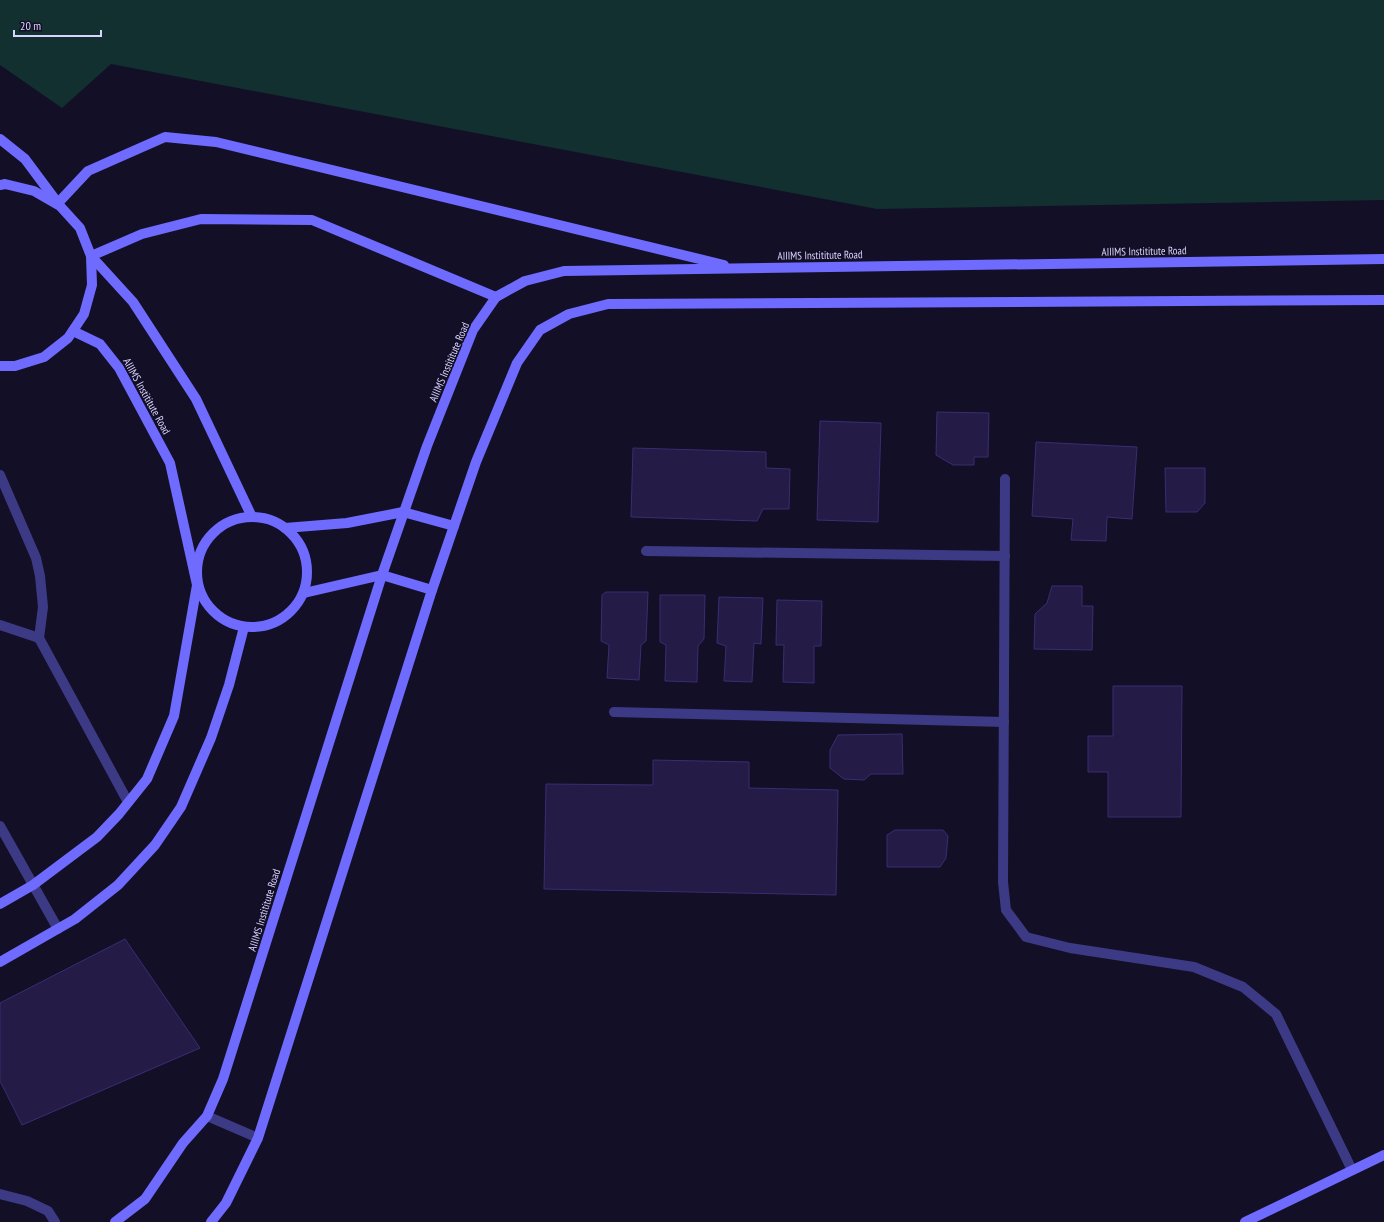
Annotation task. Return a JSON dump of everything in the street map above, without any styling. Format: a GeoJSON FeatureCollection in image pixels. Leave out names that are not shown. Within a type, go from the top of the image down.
{"type":"FeatureCollection","features":[{"type":"Feature","properties":{"kind":"street"},"geometry":{"type":"LineString","coordinates":[[59,205],[88,170],[165,137],[216,142],[740,269]]}},
{"type":"Feature","properties":{"kind":"street"},"geometry":{"type":"LineString","coordinates":[[0,139],[25,159],[59,205],[80,228],[91,256],[92,285],[84,314],[68,338],[44,356],[15,366],[0,366]]}},
{"type":"Feature","properties":{"kind":"street"},"geometry":{"type":"LineString","coordinates":[[0,185],[5,184],[34,191],[59,205]]}},
{"type":"Feature","properties":{"kind":"street"},"geometry":{"type":"LineString","coordinates":[[91,256],[142,234],[201,218],[312,220],[496,297]]}},
{"type":"Feature","properties":{"kind":"street"},"geometry":{"type":"LineString","coordinates":[[91,256],[133,302],[196,399],[252,517]]}},
{"type":"Feature","properties":{"kind":"street","name":"AIIIMS Instititute Road"},"geometry":{"type":"LineString","coordinates":[[115,1222],[145,1199],[183,1143],[207,1116],[223,1079],[382,575],[427,446],[473,330],[496,297],[525,281],[564,271],[1384,259]]}},
{"type":"Feature","properties":{"kind":"street"},"geometry":{"type":"LineString","coordinates":[[211,1222],[226,1203],[258,1138],[432,590],[476,462],[517,362],[540,330],[568,314],[608,304],[1384,300]]}},
{"type":"Feature","properties":{"kind":"street","name":"AIIIMS Instititute Road"},"geometry":{"type":"LineString","coordinates":[[0,904],[33,885],[97,837],[147,779],[174,716],[197,585],[198,559],[206,542],[218,529],[234,520],[252,517],[269,519],[286,528],[298,541],[306,557],[308,576],[304,593],[294,608],[280,620],[263,626],[244,627],[227,622],[212,610],[202,596],[197,585],[170,463],[119,368],[100,344],[73,331]]}},
{"type":"Feature","properties":{"kind":"street"},"geometry":{"type":"LineString","coordinates":[[0,475],[36,558],[40,576],[43,607],[39,638],[128,802]]}},
{"type":"Feature","properties":{"kind":"street"},"geometry":{"type":"LineString","coordinates":[[1005,479],[1003,882],[1006,910],[1026,938],[1070,948],[1194,967],[1243,987],[1276,1014],[1352,1170]]}},
{"type":"Feature","properties":{"kind":"street"},"geometry":{"type":"LineString","coordinates":[[286,528],[347,523],[404,512],[454,526]]}},
{"type":"Feature","properties":{"kind":"street"},"geometry":{"type":"LineString","coordinates":[[646,551],[1005,556]]}},
{"type":"Feature","properties":{"kind":"street"},"geometry":{"type":"LineString","coordinates":[[304,593],[382,575],[432,590]]}},
{"type":"Feature","properties":{"kind":"street"},"geometry":{"type":"LineString","coordinates":[[0,624],[39,638]]}},
{"type":"Feature","properties":{"kind":"street"},"geometry":{"type":"LineString","coordinates":[[0,962],[75,919],[118,884],[155,845],[181,807],[211,738],[229,685],[244,627]]}},
{"type":"Feature","properties":{"kind":"street"},"geometry":{"type":"LineString","coordinates":[[614,712],[1004,722]]}},
{"type":"Feature","properties":{"kind":"street"},"geometry":{"type":"LineString","coordinates":[[0,826],[58,929]]}},
{"type":"Feature","properties":{"kind":"street"},"geometry":{"type":"LineString","coordinates":[[207,1116],[258,1138]]}},
{"type":"Feature","properties":{"kind":"street"},"geometry":{"type":"LineString","coordinates":[[1245,1222],[1384,1155]]}},
{"type":"Feature","properties":{"kind":"street"},"geometry":{"type":"LineString","coordinates":[[0,1194],[27,1201],[48,1211],[55,1222]]}},
{"type":"Feature","properties":{"kind":"green space"},"geometry":{"type":"Polygon","coordinates":[[[0,0],[1384,0],[1384,200],[877,209],[111,64],[62,108],[0,65],[0,0]]]}},
{"type":"Feature","properties":{"kind":"building"},"geometry":{"type":"Polygon","coordinates":[[[937,412],[989,413],[988,457],[974,457],[974,465],[953,465],[936,455],[937,412]]]}},
{"type":"Feature","properties":{"kind":"building"},"geometry":{"type":"Polygon","coordinates":[[[820,421],[881,423],[878,522],[817,520],[820,421]]]}},
{"type":"Feature","properties":{"kind":"building"},"geometry":{"type":"Polygon","coordinates":[[[1036,442],[1137,447],[1132,519],[1107,517],[1106,541],[1071,540],[1073,519],[1032,516],[1036,442]]]}},
{"type":"Feature","properties":{"kind":"building"},"geometry":{"type":"Polygon","coordinates":[[[633,448],[766,452],[766,468],[790,469],[789,509],[763,509],[757,521],[631,517],[633,448]]]}},
{"type":"Feature","properties":{"kind":"building"},"geometry":{"type":"Polygon","coordinates":[[[1165,468],[1205,468],[1205,503],[1197,512],[1166,512],[1165,468]]]}},
{"type":"Feature","properties":{"kind":"building"},"geometry":{"type":"Polygon","coordinates":[[[1052,586],[1082,586],[1082,606],[1093,606],[1092,650],[1034,649],[1035,614],[1047,603],[1052,586]]]}},
{"type":"Feature","properties":{"kind":"building"},"geometry":{"type":"Polygon","coordinates":[[[606,592],[648,592],[646,641],[641,645],[639,680],[607,678],[609,645],[601,641],[602,595],[606,592]]]}},
{"type":"Feature","properties":{"kind":"building"},"geometry":{"type":"Polygon","coordinates":[[[660,595],[705,595],[704,639],[698,646],[697,682],[665,681],[666,645],[660,642],[660,595]]]}},
{"type":"Feature","properties":{"kind":"building"},"geometry":{"type":"Polygon","coordinates":[[[719,597],[763,598],[761,644],[754,643],[752,682],[724,681],[726,646],[717,643],[719,597]]]}},
{"type":"Feature","properties":{"kind":"building"},"geometry":{"type":"Polygon","coordinates":[[[777,600],[822,601],[821,646],[814,646],[814,683],[783,682],[784,645],[776,645],[777,600]]]}},
{"type":"Feature","properties":{"kind":"building"},"geometry":{"type":"Polygon","coordinates":[[[1113,686],[1182,686],[1181,817],[1108,817],[1108,772],[1088,772],[1088,736],[1113,736],[1113,686]]]}},
{"type":"Feature","properties":{"kind":"building"},"geometry":{"type":"Polygon","coordinates":[[[902,734],[903,774],[871,774],[864,780],[844,779],[830,768],[830,750],[838,735],[902,734]]]}},
{"type":"Feature","properties":{"kind":"building"},"geometry":{"type":"Polygon","coordinates":[[[653,760],[749,762],[749,788],[838,790],[836,895],[544,889],[546,784],[653,785],[653,760]]]}},
{"type":"Feature","properties":{"kind":"building"},"geometry":{"type":"Polygon","coordinates":[[[895,830],[943,830],[948,836],[946,858],[940,867],[887,867],[887,835],[895,830]]]}},
{"type":"Feature","properties":{"kind":"building"},"geometry":{"type":"Polygon","coordinates":[[[125,939],[200,1048],[22,1125],[0,1081],[0,1003],[125,939]]]}}]}
